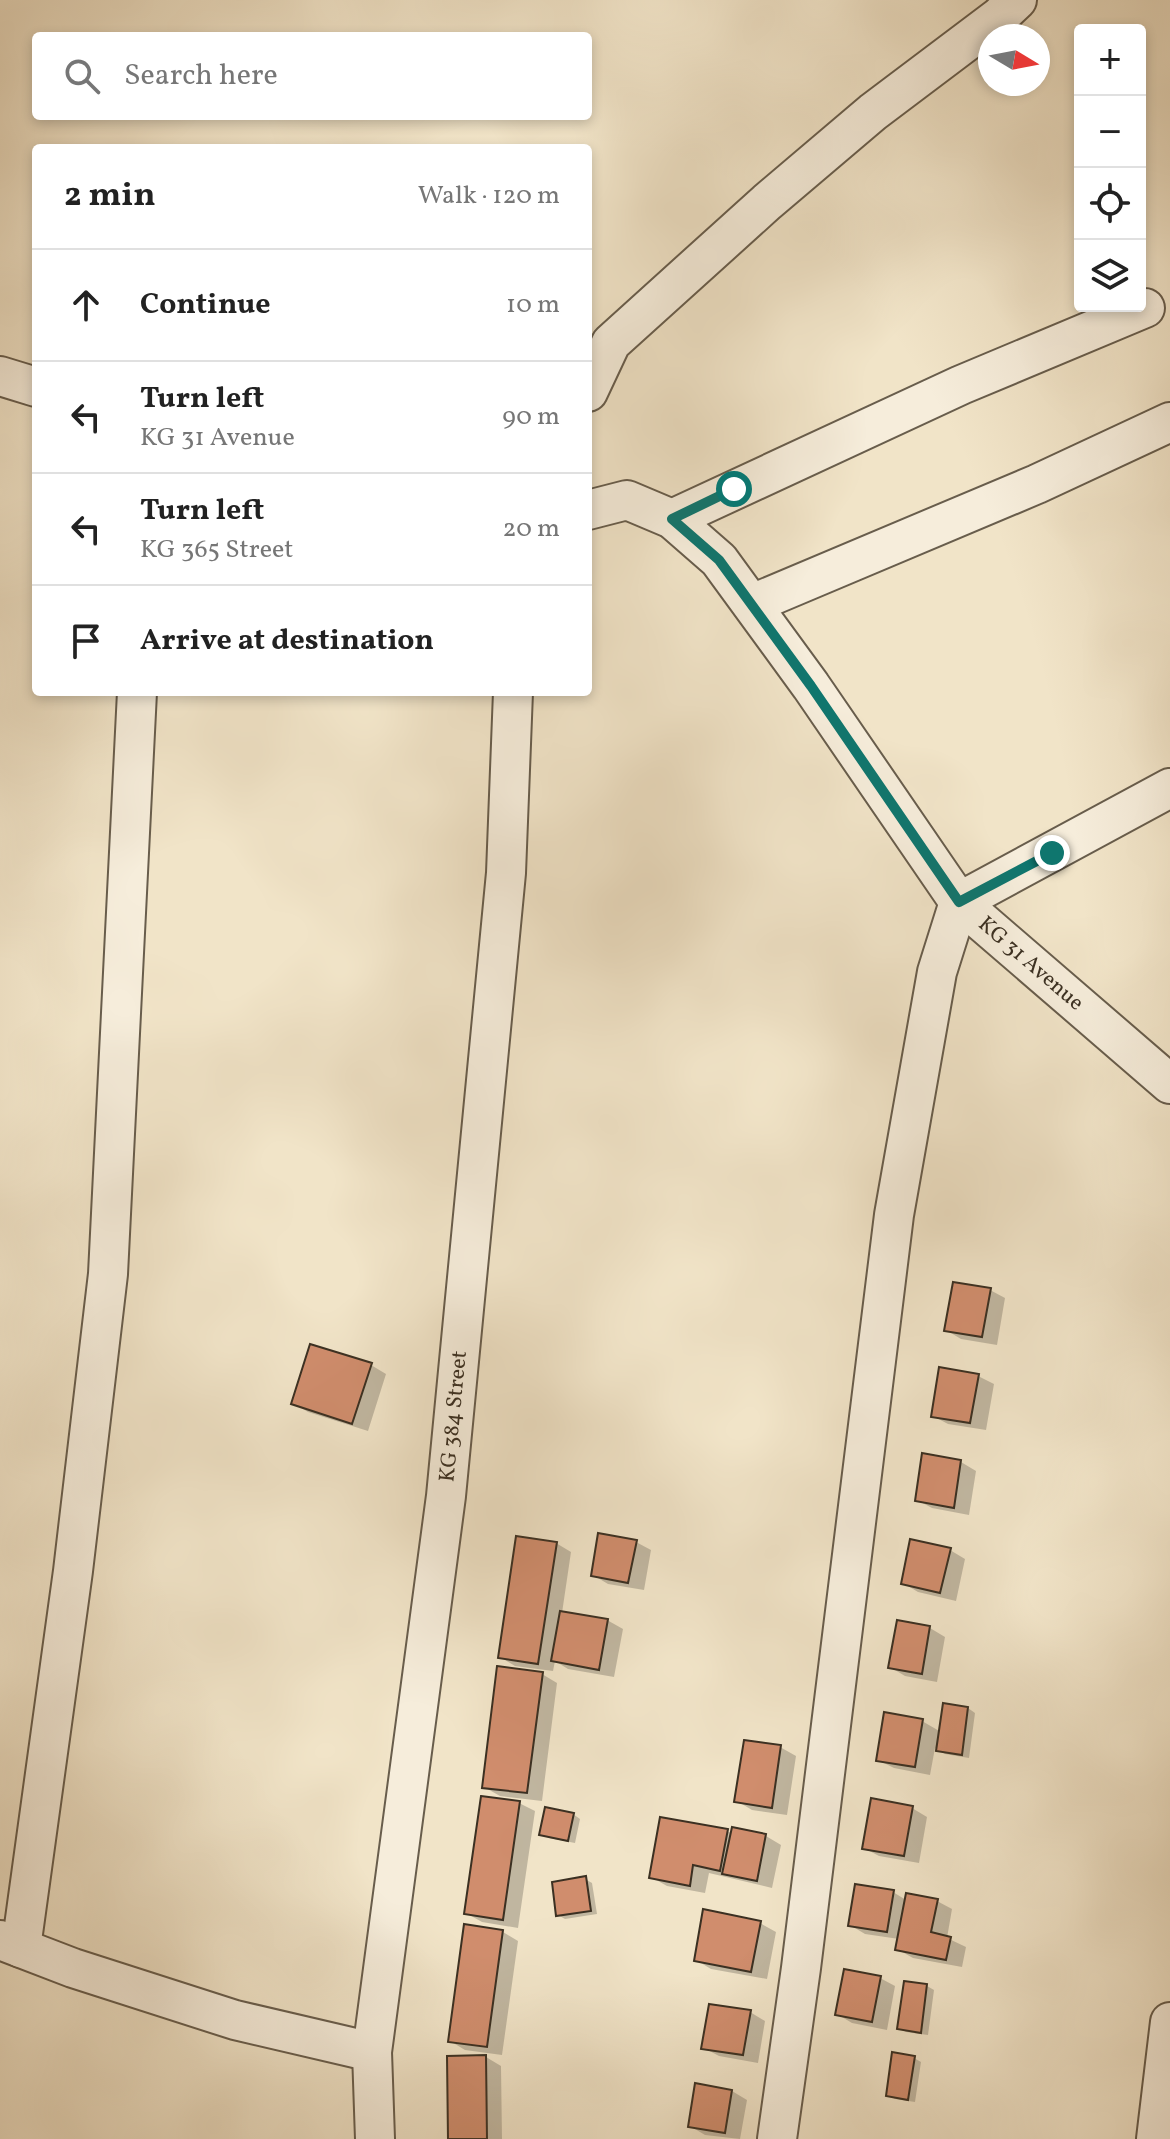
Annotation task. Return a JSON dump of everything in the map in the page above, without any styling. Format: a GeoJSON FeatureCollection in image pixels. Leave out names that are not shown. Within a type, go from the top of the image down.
{"type":"FeatureCollection","features":[{"type":"Feature","properties":{"kind":"street"},"geometry":{"type":"LineString","coordinates":[[592,383],[611,343],[767,202],[873,112],[1017,0]]}},
{"type":"Feature","properties":{"kind":"street"},"geometry":{"type":"LineString","coordinates":[[672,519],[961,385],[1135,312]]}},
{"type":"Feature","properties":{"kind":"street"},"geometry":{"type":"LineString","coordinates":[[0,376],[32,386]]}},
{"type":"Feature","properties":{"kind":"street"},"geometry":{"type":"LineString","coordinates":[[752,604],[1037,484],[1170,422]]}},
{"type":"Feature","properties":{"kind":"street","name":"KG 31 Avenue"},"geometry":{"type":"LineString","coordinates":[[592,509],[627,500],[672,519],[719,560],[811,686],[959,902],[1170,1084]]}},
{"type":"Feature","properties":{"kind":"street"},"geometry":{"type":"LineString","coordinates":[[137,696],[108,1274],[73,1571],[10,1944],[73,1968],[235,2020],[372,2052]]}},
{"type":"Feature","properties":{"kind":"street","name":"KG 384 Street"},"geometry":{"type":"LineString","coordinates":[[375,2139],[372,2052],[446,1496],[506,873],[513,696]]}},
{"type":"Feature","properties":{"kind":"street"},"geometry":{"type":"LineString","coordinates":[[777,2139],[894,1215],[937,972],[959,902],[1170,788]]}},
{"type":"Feature","properties":{"kind":"street"},"geometry":{"type":"LineString","coordinates":[[1156,2139],[1170,2022]]}},
{"type":"Feature","properties":{"kind":"building"},"geometry":{"type":"Polygon","coordinates":[[[953,1282],[991,1288],[982,1337],[944,1331],[953,1282]]]}},
{"type":"Feature","properties":{"kind":"building"},"geometry":{"type":"Polygon","coordinates":[[[310,1344],[372,1363],[352,1424],[291,1404],[310,1344]]]}},
{"type":"Feature","properties":{"kind":"building"},"geometry":{"type":"Polygon","coordinates":[[[939,1367],[979,1374],[970,1423],[931,1417],[939,1367]]]}},
{"type":"Feature","properties":{"kind":"building"},"geometry":{"type":"Polygon","coordinates":[[[922,1453],[961,1460],[954,1508],[915,1501],[922,1453]]]}},
{"type":"Feature","properties":{"kind":"building"},"geometry":{"type":"Polygon","coordinates":[[[598,1533],[637,1540],[628,1583],[591,1576],[598,1533]]]}},
{"type":"Feature","properties":{"kind":"building"},"geometry":{"type":"Polygon","coordinates":[[[516,1536],[557,1542],[538,1664],[498,1658],[516,1536]]]}},
{"type":"Feature","properties":{"kind":"building"},"geometry":{"type":"Polygon","coordinates":[[[910,1539],[951,1548],[940,1593],[901,1584],[910,1539]]]}},
{"type":"Feature","properties":{"kind":"building"},"geometry":{"type":"Polygon","coordinates":[[[560,1611],[608,1619],[599,1670],[551,1661],[560,1611]]]}},
{"type":"Feature","properties":{"kind":"building"},"geometry":{"type":"Polygon","coordinates":[[[897,1620],[930,1626],[922,1674],[888,1668],[897,1620]]]}},
{"type":"Feature","properties":{"kind":"building"},"geometry":{"type":"Polygon","coordinates":[[[497,1666],[543,1672],[527,1793],[482,1788],[497,1666]]]}},
{"type":"Feature","properties":{"kind":"building"},"geometry":{"type":"Polygon","coordinates":[[[943,1703],[968,1707],[962,1755],[936,1751],[943,1703]]]}},
{"type":"Feature","properties":{"kind":"building"},"geometry":{"type":"Polygon","coordinates":[[[884,1712],[923,1719],[915,1767],[876,1761],[884,1712]]]}},
{"type":"Feature","properties":{"kind":"building"},"geometry":{"type":"Polygon","coordinates":[[[744,1740],[781,1745],[772,1808],[734,1802],[744,1740]]]}},
{"type":"Feature","properties":{"kind":"building"},"geometry":{"type":"Polygon","coordinates":[[[481,1796],[520,1801],[503,1920],[464,1914],[481,1796]]]}},
{"type":"Feature","properties":{"kind":"building"},"geometry":{"type":"Polygon","coordinates":[[[871,1798],[913,1806],[904,1856],[862,1849],[871,1798]]]}},
{"type":"Feature","properties":{"kind":"building"},"geometry":{"type":"Polygon","coordinates":[[[545,1807],[574,1813],[568,1841],[539,1835],[545,1807]]]}},
{"type":"Feature","properties":{"kind":"building"},"geometry":{"type":"Polygon","coordinates":[[[660,1817],[728,1829],[720,1871],[693,1865],[690,1886],[649,1878],[660,1817]]]}},
{"type":"Feature","properties":{"kind":"building"},"geometry":{"type":"Polygon","coordinates":[[[732,1827],[766,1834],[757,1881],[722,1874],[732,1827]]]}},
{"type":"Feature","properties":{"kind":"building"},"geometry":{"type":"Polygon","coordinates":[[[586,1876],[591,1911],[556,1916],[552,1882],[586,1876]]]}},
{"type":"Feature","properties":{"kind":"building"},"geometry":{"type":"Polygon","coordinates":[[[855,1884],[894,1890],[887,1932],[848,1926],[855,1884]]]}},
{"type":"Feature","properties":{"kind":"building"},"geometry":{"type":"Polygon","coordinates":[[[906,1893],[938,1899],[931,1932],[951,1937],[946,1960],[895,1950],[906,1893]]]}},
{"type":"Feature","properties":{"kind":"building"},"geometry":{"type":"Polygon","coordinates":[[[703,1909],[761,1921],[751,1972],[694,1961],[703,1909]]]}},
{"type":"Feature","properties":{"kind":"building"},"geometry":{"type":"Polygon","coordinates":[[[464,1924],[503,1930],[487,2047],[448,2042],[464,1924]]]}},
{"type":"Feature","properties":{"kind":"building"},"geometry":{"type":"Polygon","coordinates":[[[844,1969],[881,1976],[872,2022],[835,2015],[844,1969]]]}},
{"type":"Feature","properties":{"kind":"building"},"geometry":{"type":"Polygon","coordinates":[[[904,1981],[927,1984],[921,2033],[897,2029],[904,1981]]]}},
{"type":"Feature","properties":{"kind":"building"},"geometry":{"type":"Polygon","coordinates":[[[709,2004],[751,2010],[743,2055],[701,2049],[709,2004]]]}},
{"type":"Feature","properties":{"kind":"building"},"geometry":{"type":"Polygon","coordinates":[[[892,2052],[915,2056],[908,2100],[886,2096],[892,2052]]]}},
{"type":"Feature","properties":{"kind":"building"},"geometry":{"type":"Polygon","coordinates":[[[486,2055],[487,2139],[448,2139],[447,2056],[486,2055]]]}},
{"type":"Feature","properties":{"kind":"building"},"geometry":{"type":"Polygon","coordinates":[[[695,2083],[732,2090],[725,2133],[688,2127],[695,2083]]]}},
{"type":"Feature","properties":{"kind":"route"},"geometry":{"type":"LineString","coordinates":[[734,489],[672,519],[719,560],[811,686],[959,902],[1052,853]]}}]}
